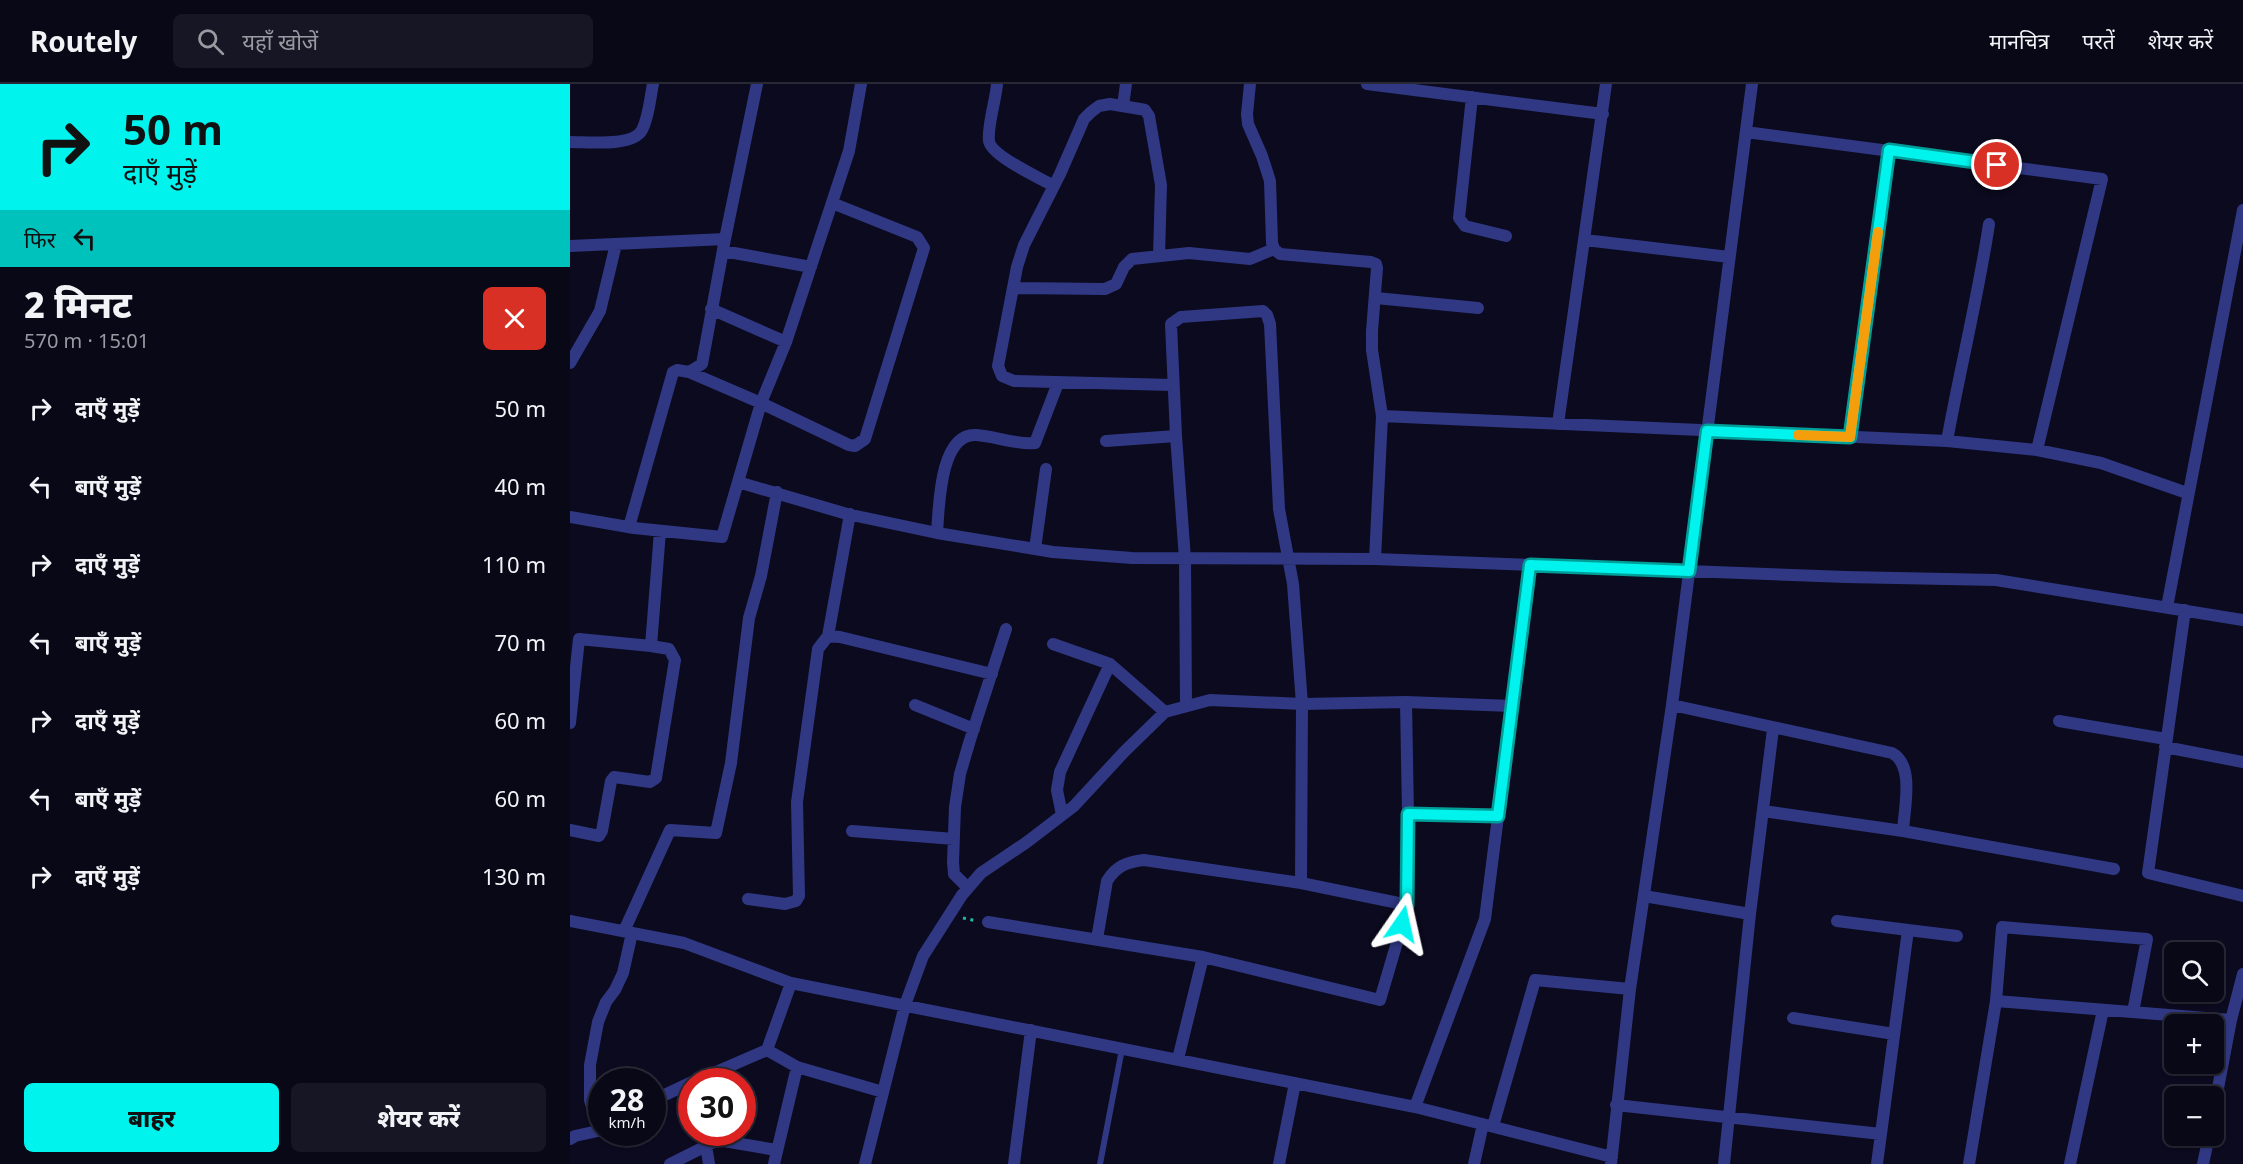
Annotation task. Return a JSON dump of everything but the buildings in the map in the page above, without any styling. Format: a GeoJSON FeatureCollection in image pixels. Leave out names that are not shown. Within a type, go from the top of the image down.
{"type":"FeatureCollection","features":[{"type":"Feature","properties":{"kind":"street"},"geometry":{"type":"LineString","coordinates":[[570,142],[627,141],[636,137],[644,125],[653,84]]}},
{"type":"Feature","properties":{"kind":"street"},"geometry":{"type":"LineString","coordinates":[[689,372],[702,364],[757,84]]}},
{"type":"Feature","properties":{"kind":"street"},"geometry":{"type":"LineString","coordinates":[[570,517],[629,527],[722,537],[761,403],[786,342],[849,151],[861,84]]}},
{"type":"Feature","properties":{"kind":"street"},"geometry":{"type":"LineString","coordinates":[[997,84],[989,133],[991,147],[999,155],[1054,186]]}},
{"type":"Feature","properties":{"kind":"street"},"geometry":{"type":"LineString","coordinates":[[1123,106],[1126,84]]}},
{"type":"Feature","properties":{"kind":"street"},"geometry":{"type":"LineString","coordinates":[[1250,84],[1248,124],[1263,156],[1270,181],[1274,249],[1280,254],[1374,263],[1378,273],[1372,350],[1382,416],[1375,559]]}},
{"type":"Feature","properties":{"kind":"street"},"geometry":{"type":"LineString","coordinates":[[1367,84],[1603,114]]}},
{"type":"Feature","properties":{"kind":"street"},"geometry":{"type":"LineString","coordinates":[[1558,424],[1606,84]]}},
{"type":"Feature","properties":{"kind":"street"},"geometry":{"type":"LineString","coordinates":[[570,921],[684,943],[791,983],[1415,1107],[1611,1160],[1630,989],[1672,705],[1752,84]]}},
{"type":"Feature","properties":{"kind":"street"},"geometry":{"type":"LineString","coordinates":[[1472,98],[1459,218],[1465,226],[1506,236]]}},
{"type":"Feature","properties":{"kind":"street"},"geometry":{"type":"LineString","coordinates":[[1159,256],[1161,185],[1150,120],[1144,110],[1110,104],[1100,106],[1084,119],[1024,245],[999,357],[999,371],[1007,379],[1014,381],[1173,386]]}},
{"type":"Feature","properties":{"kind":"street"},"geometry":{"type":"LineString","coordinates":[[1746,132],[2102,179],[2037,450]]}},
{"type":"Feature","properties":{"kind":"street"},"geometry":{"type":"LineString","coordinates":[[1850,437],[1889,150]]}},
{"type":"Feature","properties":{"kind":"street"},"geometry":{"type":"LineString","coordinates":[[629,527],[673,372],[677,370],[689,372],[761,403],[849,445],[860,444],[868,432],[924,248],[917,237],[832,203]]}},
{"type":"Feature","properties":{"kind":"street"},"geometry":{"type":"LineString","coordinates":[[2167,607],[2243,210]]}},
{"type":"Feature","properties":{"kind":"street"},"geometry":{"type":"LineString","coordinates":[[1947,441],[1963,354],[1980,283],[1989,224]]}},
{"type":"Feature","properties":{"kind":"street"},"geometry":{"type":"LineString","coordinates":[[1585,240],[1729,257]]}},
{"type":"Feature","properties":{"kind":"street"},"geometry":{"type":"LineString","coordinates":[[570,364],[600,311],[616,244]]}},
{"type":"Feature","properties":{"kind":"street"},"geometry":{"type":"LineString","coordinates":[[570,246],[724,245],[811,267]]}},
{"type":"Feature","properties":{"kind":"street"},"geometry":{"type":"LineString","coordinates":[[1013,288],[1106,290],[1116,284],[1128,262],[1142,257],[1188,253],[1250,259],[1274,249]]}},
{"type":"Feature","properties":{"kind":"street"},"geometry":{"type":"LineString","coordinates":[[1376,298],[1478,308]]}},
{"type":"Feature","properties":{"kind":"street"},"geometry":{"type":"LineString","coordinates":[[711,309],[786,342]]}},
{"type":"Feature","properties":{"kind":"street"},"geometry":{"type":"LineString","coordinates":[[1186,706],[1185,559],[1170,329],[1176,318],[1263,311],[1270,324],[1280,509],[1293,584],[1302,704],[1300,883]]}},
{"type":"Feature","properties":{"kind":"street"},"geometry":{"type":"LineString","coordinates":[[937,533],[941,481],[948,458],[956,444],[963,437],[976,435],[1035,443],[1038,441],[1058,383]]}},
{"type":"Feature","properties":{"kind":"street"},"geometry":{"type":"LineString","coordinates":[[1382,416],[1947,441],[2037,450],[2101,463],[2187,493]]}},
{"type":"Feature","properties":{"kind":"street"},"geometry":{"type":"LineString","coordinates":[[1106,441],[1176,436]]}},
{"type":"Feature","properties":{"kind":"street"},"geometry":{"type":"LineString","coordinates":[[1035,549],[1046,469]]}},
{"type":"Feature","properties":{"kind":"street"},"geometry":{"type":"LineString","coordinates":[[738,482],[850,514],[937,533],[1035,549],[1132,558],[1375,559],[1996,580],[2243,620]]}},
{"type":"Feature","properties":{"kind":"street"},"geometry":{"type":"LineString","coordinates":[[590,1068],[601,1011],[623,973],[628,932],[670,830],[716,832],[731,763],[748,618],[761,576],[777,492]]}},
{"type":"Feature","properties":{"kind":"street"},"geometry":{"type":"LineString","coordinates":[[748,899],[786,904],[796,901],[799,896],[797,802],[818,649],[828,636],[850,514]]}},
{"type":"Feature","properties":{"kind":"street"},"geometry":{"type":"LineString","coordinates":[[651,646],[660,531]]}},
{"type":"Feature","properties":{"kind":"street"},"geometry":{"type":"LineString","coordinates":[[1415,1107],[1485,919],[1530,565]]}},
{"type":"Feature","properties":{"kind":"street"},"geometry":{"type":"LineString","coordinates":[[2185,610],[2148,873],[2243,896]]}},
{"type":"Feature","properties":{"kind":"street"},"geometry":{"type":"LineString","coordinates":[[968,888],[954,874],[955,807],[960,774],[1006,629]]}},
{"type":"Feature","properties":{"kind":"street"},"geometry":{"type":"LineString","coordinates":[[828,636],[992,674]]}},
{"type":"Feature","properties":{"kind":"street"},"geometry":{"type":"LineString","coordinates":[[570,723],[574,638],[669,650],[675,660],[656,778],[650,782],[614,777],[611,781],[602,831],[599,836],[570,830]]}},
{"type":"Feature","properties":{"kind":"street"},"geometry":{"type":"LineString","coordinates":[[1053,644],[1110,664],[1165,712]]}},
{"type":"Feature","properties":{"kind":"street"},"geometry":{"type":"LineString","coordinates":[[1062,815],[1057,797],[1060,772],[1110,664]]}},
{"type":"Feature","properties":{"kind":"street"},"geometry":{"type":"LineString","coordinates":[[865,1164],[905,1005],[923,956],[948,916],[981,873],[1074,806],[1165,712],[1210,700],[1302,704],[1406,702],[1512,706]]}},
{"type":"Feature","properties":{"kind":"street"},"geometry":{"type":"LineString","coordinates":[[988,922],[1203,957],[1380,1000],[1407,905],[1406,702]]}},
{"type":"Feature","properties":{"kind":"street"},"geometry":{"type":"LineString","coordinates":[[915,705],[974,729]]}},
{"type":"Feature","properties":{"kind":"street"},"geometry":{"type":"LineString","coordinates":[[1672,705],[1899,756],[1906,771],[1903,831]]}},
{"type":"Feature","properties":{"kind":"street"},"geometry":{"type":"LineString","coordinates":[[2059,722],[2166,743],[2243,762]]}},
{"type":"Feature","properties":{"kind":"street"},"geometry":{"type":"LineString","coordinates":[[1724,1164],[1750,914],[1773,729]]}},
{"type":"Feature","properties":{"kind":"street"},"geometry":{"type":"LineString","coordinates":[[1763,811],[1903,831],[2114,869]]}},
{"type":"Feature","properties":{"kind":"street"},"geometry":{"type":"LineString","coordinates":[[1408,814],[1498,816]]}},
{"type":"Feature","properties":{"kind":"street"},"geometry":{"type":"LineString","coordinates":[[852,831],[954,839]]}},
{"type":"Feature","properties":{"kind":"street"},"geometry":{"type":"LineString","coordinates":[[1097,939],[1107,881],[1111,874],[1126,862],[1153,861],[1300,883],[1407,905]]}},
{"type":"Feature","properties":{"kind":"street"},"geometry":{"type":"LineString","coordinates":[[1644,896],[1750,914]]}},
{"type":"Feature","properties":{"kind":"street"},"geometry":{"type":"LineString","coordinates":[[1837,921],[1957,936]]}},
{"type":"Feature","properties":{"kind":"street"},"geometry":{"type":"LineString","coordinates":[[1969,1164],[1996,1001],[2002,927],[2147,939],[2133,1012]]}},
{"type":"Feature","properties":{"kind":"street"},"geometry":{"type":"LineString","coordinates":[[1877,1164],[1908,930]]}},
{"type":"Feature","properties":{"kind":"street"},"geometry":{"type":"LineString","coordinates":[[1178,1059],[1203,957]]}},
{"type":"Feature","properties":{"kind":"street"},"geometry":{"type":"LineString","coordinates":[[2218,1086],[2243,974]]}},
{"type":"Feature","properties":{"kind":"street"},"geometry":{"type":"LineString","coordinates":[[1474,1164],[1535,980],[1630,989]]}},
{"type":"Feature","properties":{"kind":"street"},"geometry":{"type":"LineString","coordinates":[[725,1068],[767,1050],[791,983]]}},
{"type":"Feature","properties":{"kind":"street"},"geometry":{"type":"LineString","coordinates":[[1996,1001],[2231,1020]]}},
{"type":"Feature","properties":{"kind":"street"},"geometry":{"type":"LineString","coordinates":[[2070,1164],[2103,1010]]}},
{"type":"Feature","properties":{"kind":"street"},"geometry":{"type":"LineString","coordinates":[[1793,1018],[1894,1034]]}},
{"type":"Feature","properties":{"kind":"street"},"geometry":{"type":"LineString","coordinates":[[1014,1164],[1031,1030]]}},
{"type":"Feature","properties":{"kind":"street"},"geometry":{"type":"LineString","coordinates":[[767,1050],[797,1066],[883,1092]]}},
{"type":"Feature","properties":{"kind":"street"},"geometry":{"type":"LineString","coordinates":[[774,1164],[797,1066]]}},
{"type":"Feature","properties":{"kind":"street"},"geometry":{"type":"LineString","coordinates":[[1279,1164],[1295,1083]]}},
{"type":"Feature","properties":{"kind":"street"},"geometry":{"type":"LineString","coordinates":[[1616,1105],[1881,1134]]}},
{"type":"Feature","properties":{"kind":"street"},"geometry":{"type":"LineString","coordinates":[[572,1135],[588,1132]]}},
{"type":"Feature","properties":{"kind":"street"},"geometry":{"type":"LineString","coordinates":[[670,1164],[704,1146]]}},
{"type":"Feature","properties":{"kind":"street"},"geometry":{"type":"LineString","coordinates":[[706,1146],[710,1164]]}},
{"type":"Feature","properties":{"kind":"street"},"geometry":{"type":"LineString","coordinates":[[756,1146],[776,1150]]}},
{"type":"Feature","properties":{"kind":"street"},"geometry":{"type":"LineString","coordinates":[[2203,1164],[2207,1146]]}},
{"type":"Feature","properties":{"kind":"lane"},"geometry":{"type":"LineString","coordinates":[[1100,1164],[1122,1048]]}},
{"type":"Feature","properties":{"kind":"path"},"geometry":{"type":"LineString","coordinates":[[948,916],[988,922]]}},
{"type":"Feature","properties":{"kind":"slow traffic"},"geometry":{"type":"LineString","coordinates":[[1798,435],[1850,437],[1878,232]]}},
{"type":"Feature","properties":{"kind":"route"},"geometry":{"type":"LineString","coordinates":[[1402,924],[1407,905],[1408,814],[1498,816],[1530,565],[1689,571],[1707,431],[1850,437],[1889,150],[1997,165]]}}]}
